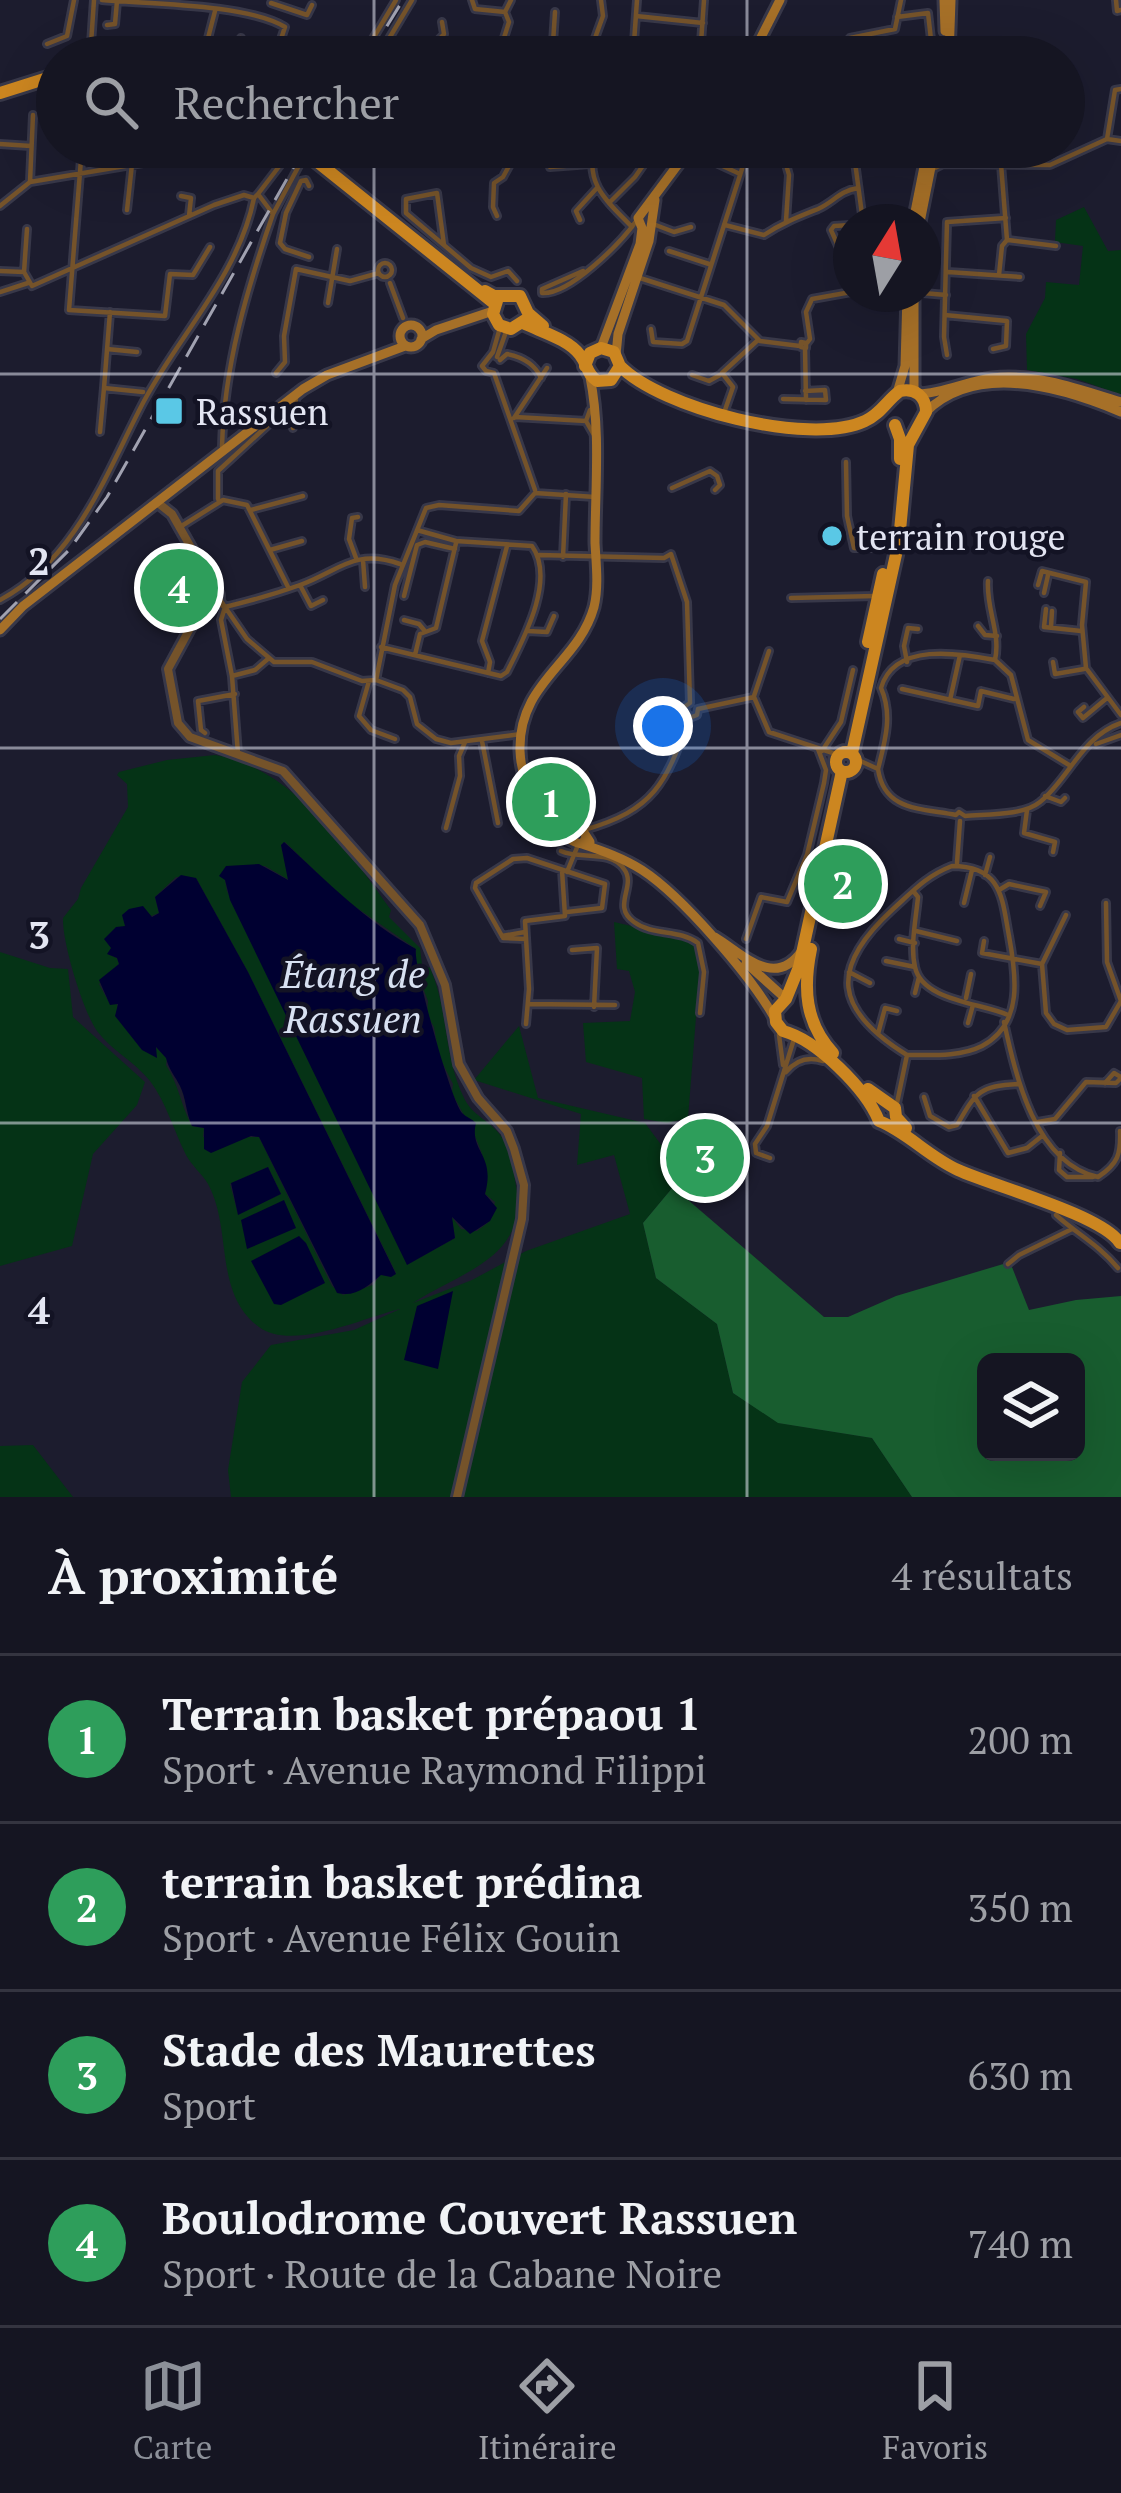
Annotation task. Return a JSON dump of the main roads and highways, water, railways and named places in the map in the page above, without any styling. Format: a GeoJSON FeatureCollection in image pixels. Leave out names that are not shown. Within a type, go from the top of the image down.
{"type":"FeatureCollection","features":[{"type":"Feature","properties":{"kind":"main road"},"geometry":{"type":"LineString","coordinates":[[762,36],[780,0]]}},
{"type":"Feature","properties":{"kind":"main road"},"geometry":{"type":"LineString","coordinates":[[946,1],[946,36]]}},
{"type":"Feature","properties":{"kind":"main road"},"geometry":{"type":"LineString","coordinates":[[0,93],[36,83]]}},
{"type":"Feature","properties":{"kind":"main road"},"geometry":{"type":"LineString","coordinates":[[331,168],[480,289],[574,349],[588,372],[594,408],[596,590],[589,619],[531,698],[521,734],[521,764],[531,794],[558,827],[654,878],[749,978],[777,1022],[837,1066],[941,1162],[1121,1238]]}},
{"type":"Feature","properties":{"kind":"main road"},"geometry":{"type":"LineString","coordinates":[[588,372],[640,244],[643,223],[677,168]]}},
{"type":"Feature","properties":{"kind":"main road"},"geometry":{"type":"LineString","coordinates":[[918,204],[927,168]]}},
{"type":"Feature","properties":{"kind":"main road"},"geometry":{"type":"LineString","coordinates":[[919,204],[930,168]]}},
{"type":"Feature","properties":{"kind":"main road"},"geometry":{"type":"LineString","coordinates":[[594,408],[614,370],[618,334],[638,278],[643,223]]}},
{"type":"Feature","properties":{"kind":"main road"},"geometry":{"type":"LineString","coordinates":[[504,306],[597,350],[614,370],[639,384],[765,426],[818,429],[865,422],[892,399],[998,377],[1080,388],[1121,402]]}},
{"type":"Feature","properties":{"kind":"main road"},"geometry":{"type":"LineString","coordinates":[[0,630],[23,606],[298,393],[327,375],[380,355],[409,331],[476,320],[504,306]]}},
{"type":"Feature","properties":{"kind":"main road"},"geometry":{"type":"LineString","coordinates":[[795,1034],[806,1028],[809,959],[889,548],[900,439],[893,423],[892,399],[905,365],[909,312]]}},
{"type":"Feature","properties":{"kind":"main road"},"geometry":{"type":"LineString","coordinates":[[911,312],[911,363],[916,392],[926,412]]}},
{"type":"Feature","properties":{"kind":"main road"},"geometry":{"type":"LineString","coordinates":[[588,372],[614,370],[722,421],[779,436],[822,436],[893,423],[906,429],[918,426]]}},
{"type":"Feature","properties":{"kind":"main road"},"geometry":{"type":"LineString","coordinates":[[777,1022],[777,1007],[786,999],[804,947],[899,541],[908,445],[918,426],[946,395],[1024,384],[1068,392],[1121,412]]}},
{"type":"Feature","properties":{"kind":"main road"},"geometry":{"type":"LineString","coordinates":[[704,930],[760,967],[775,970],[789,966],[804,947]]}},
{"type":"Feature","properties":{"kind":"main road"},"geometry":{"type":"LineString","coordinates":[[738,953],[786,999],[797,999],[827,1046],[888,1113]]}},
{"type":"Feature","properties":{"kind":"water","name":"Étang de Rassuen"},"geometry":{"type":"Polygon","coordinates":[[[284,842],[364,914],[416,949],[450,1084],[462,1113],[476,1123],[476,1141],[487,1170],[485,1194],[497,1208],[490,1221],[470,1234],[452,1217],[455,1238],[407,1265],[230,900],[225,880],[219,876],[226,866],[259,864],[288,880],[284,842]]]}},
{"type":"Feature","properties":{"kind":"water","name":"Étang de Rassuen"},"geometry":{"type":"Polygon","coordinates":[[[181,875],[196,878],[248,972],[396,1274],[391,1277],[381,1275],[356,1292],[337,1293],[259,1137],[211,1153],[204,1149],[204,1128],[192,1126],[166,1058],[156,1047],[157,1058],[142,1050],[115,1016],[118,1004],[110,1005],[99,980],[119,964],[107,954],[111,948],[104,939],[116,927],[125,926],[122,915],[129,909],[143,906],[152,917],[159,913],[155,897],[181,875]]]}},
{"type":"Feature","properties":{"kind":"water"},"geometry":{"type":"Polygon","coordinates":[[[268,1167],[281,1194],[238,1215],[231,1183],[268,1167]]]}},
{"type":"Feature","properties":{"kind":"water"},"geometry":{"type":"Polygon","coordinates":[[[284,1200],[296,1228],[247,1249],[241,1220],[284,1200]]]}},
{"type":"Feature","properties":{"kind":"water"},"geometry":{"type":"Polygon","coordinates":[[[299,1236],[325,1283],[274,1304],[251,1261],[299,1236]]]}},
{"type":"Feature","properties":{"kind":"water"},"geometry":{"type":"Polygon","coordinates":[[[453,1291],[438,1369],[404,1360],[417,1306],[453,1291]]]}},
{"type":"Feature","properties":{"kind":"railway"},"geometry":{"type":"LineString","coordinates":[[381,36],[403,0]]}},
{"type":"Feature","properties":{"kind":"railway"},"geometry":{"type":"LineString","coordinates":[[0,619],[69,550],[107,497],[293,168]]}},
{"type":"Feature","properties":{"kind":"place","name":"Rassuen"},"geometry":{"type":"Point","coordinates":[169,411]}},
{"type":"Feature","properties":{"kind":"place","name":"terrain rouge"},"geometry":{"type":"Point","coordinates":[832,536]}},
{"type":"Feature","properties":{"kind":"place","name":"Boulodrome Couvert Rassuen"},"geometry":{"type":"Point","coordinates":[179,588]}},
{"type":"Feature","properties":{"kind":"place","name":"Terrain basket prépaou 1"},"geometry":{"type":"Point","coordinates":[551,802]}},
{"type":"Feature","properties":{"kind":"place","name":"terrain basket prédina"},"geometry":{"type":"Point","coordinates":[843,884]}},
{"type":"Feature","properties":{"kind":"place","name":"Stade des Maurettes"},"geometry":{"type":"Point","coordinates":[705,1158]}}]}
